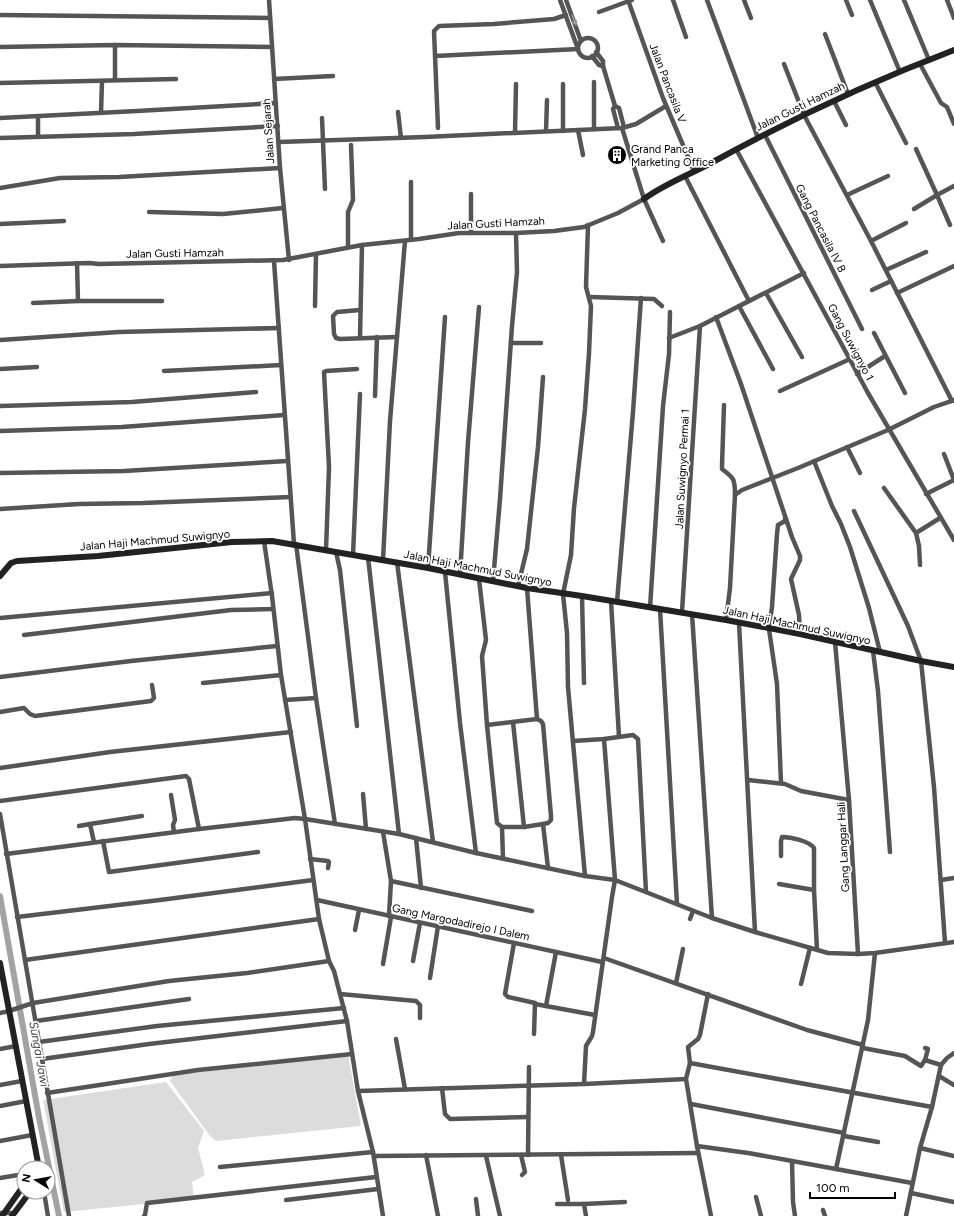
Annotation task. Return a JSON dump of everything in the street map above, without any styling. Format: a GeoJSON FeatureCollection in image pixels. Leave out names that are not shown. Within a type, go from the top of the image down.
{"type":"FeatureCollection","features":[{"type":"Feature","properties":{"kind":"street","name":"Jalan Sejarah"},"geometry":{"type":"LineString","coordinates":[[269,0],[280,168],[289,260]]}},
{"type":"Feature","properties":{"kind":"street"},"geometry":{"type":"LineString","coordinates":[[560,0],[580,54],[584,57],[594,54]]}},
{"type":"Feature","properties":{"kind":"street"},"geometry":{"type":"LineString","coordinates":[[566,0],[581,41]]}},
{"type":"Feature","properties":{"kind":"street"},"geometry":{"type":"LineString","coordinates":[[599,12],[630,0]]}},
{"type":"Feature","properties":{"kind":"street","name":"Jalan Pancasila V"},"geometry":{"type":"LineString","coordinates":[[630,0],[666,106],[694,171]]}},
{"type":"Feature","properties":{"kind":"street"},"geometry":{"type":"LineString","coordinates":[[674,0],[686,38]]}},
{"type":"Feature","properties":{"kind":"street"},"geometry":{"type":"LineString","coordinates":[[707,0],[758,138]]}},
{"type":"Feature","properties":{"kind":"street"},"geometry":{"type":"LineString","coordinates":[[744,0],[751,18]]}},
{"type":"Feature","properties":{"kind":"street"},"geometry":{"type":"LineString","coordinates":[[846,0],[852,15]]}},
{"type":"Feature","properties":{"kind":"street"},"geometry":{"type":"LineString","coordinates":[[870,0],[900,72]]}},
{"type":"Feature","properties":{"kind":"street"},"geometry":{"type":"LineString","coordinates":[[904,0],[928,60]]}},
{"type":"Feature","properties":{"kind":"street"},"geometry":{"type":"LineString","coordinates":[[947,0],[954,18]]}},
{"type":"Feature","properties":{"kind":"street"},"geometry":{"type":"LineString","coordinates":[[0,15],[270,18]]}},
{"type":"Feature","properties":{"kind":"street"},"geometry":{"type":"LineString","coordinates":[[438,128],[435,29],[439,26],[494,24],[554,19],[566,15]]}},
{"type":"Feature","properties":{"kind":"street"},"geometry":{"type":"LineString","coordinates":[[825,34],[848,94]]}},
{"type":"Feature","properties":{"kind":"street"},"geometry":{"type":"LineString","coordinates":[[578,49],[581,41],[586,38],[594,40],[597,45],[594,54]]}},
{"type":"Feature","properties":{"kind":"street"},"geometry":{"type":"LineString","coordinates":[[115,45],[116,80]]}},
{"type":"Feature","properties":{"kind":"street"},"geometry":{"type":"LineString","coordinates":[[0,47],[115,45],[272,47]]}},
{"type":"Feature","properties":{"kind":"street"},"geometry":{"type":"LineString","coordinates":[[435,56],[578,49]]}},
{"type":"Feature","properties":{"kind":"street","name":"Jalan Gusti Hamzah"},"geometry":{"type":"LineString","coordinates":[[0,266],[77,263],[289,260],[348,247],[459,233],[516,233],[554,231],[584,227],[610,217],[644,199],[652,193],[765,135],[787,122],[875,82],[954,50]]}},
{"type":"Feature","properties":{"kind":"street"},"geometry":{"type":"LineString","coordinates":[[594,54],[603,61],[603,66],[615,106],[619,108],[621,127],[644,199],[663,241]]}},
{"type":"Feature","properties":{"kind":"street"},"geometry":{"type":"LineString","coordinates":[[735,495],[742,490],[772,479],[888,430],[927,410],[953,401],[872,241],[804,115],[784,64]]}},
{"type":"Feature","properties":{"kind":"street"},"geometry":{"type":"LineString","coordinates":[[920,64],[941,103],[947,107],[954,124]]}},
{"type":"Feature","properties":{"kind":"street"},"geometry":{"type":"LineString","coordinates":[[274,79],[333,76]]}},
{"type":"Feature","properties":{"kind":"street"},"geometry":{"type":"LineString","coordinates":[[0,83],[176,79]]}},
{"type":"Feature","properties":{"kind":"street"},"geometry":{"type":"LineString","coordinates":[[101,113],[102,81]]}},
{"type":"Feature","properties":{"kind":"street"},"geometry":{"type":"LineString","coordinates":[[594,82],[594,129]]}},
{"type":"Feature","properties":{"kind":"street"},"geometry":{"type":"LineString","coordinates":[[875,82],[906,143]]}},
{"type":"Feature","properties":{"kind":"street"},"geometry":{"type":"LineString","coordinates":[[515,133],[516,84]]}},
{"type":"Feature","properties":{"kind":"street"},"geometry":{"type":"LineString","coordinates":[[563,84],[563,131]]}},
{"type":"Feature","properties":{"kind":"street"},"geometry":{"type":"LineString","coordinates":[[546,132],[547,100]]}},
{"type":"Feature","properties":{"kind":"street"},"geometry":{"type":"LineString","coordinates":[[834,101],[846,125]]}},
{"type":"Feature","properties":{"kind":"street"},"geometry":{"type":"LineString","coordinates":[[0,118],[276,103]]}},
{"type":"Feature","properties":{"kind":"street"},"geometry":{"type":"LineString","coordinates":[[279,142],[546,132],[621,127],[636,124],[666,106]]}},
{"type":"Feature","properties":{"kind":"street"},"geometry":{"type":"LineString","coordinates":[[398,112],[401,138]]}},
{"type":"Feature","properties":{"kind":"street"},"geometry":{"type":"LineString","coordinates":[[38,117],[38,136]]}},
{"type":"Feature","properties":{"kind":"street"},"geometry":{"type":"LineString","coordinates":[[322,118],[325,189]]}},
{"type":"Feature","properties":{"kind":"street"},"geometry":{"type":"LineString","coordinates":[[0,138],[134,134],[278,126]]}},
{"type":"Feature","properties":{"kind":"street"},"geometry":{"type":"LineString","coordinates":[[578,130],[583,155]]}},
{"type":"Feature","properties":{"kind":"street","name":"Gang Pancasila IV B"},"geometry":{"type":"LineString","coordinates":[[765,135],[862,329]]}},
{"type":"Feature","properties":{"kind":"street"},"geometry":{"type":"LineString","coordinates":[[348,247],[348,212],[353,200],[351,145]]}},
{"type":"Feature","properties":{"kind":"street","name":"Gang Suwignyo 1"},"geometry":{"type":"LineString","coordinates":[[736,149],[888,430],[954,540]]}},
{"type":"Feature","properties":{"kind":"street"},"geometry":{"type":"LineString","coordinates":[[916,149],[950,225]]}},
{"type":"Feature","properties":{"kind":"street"},"geometry":{"type":"LineString","coordinates":[[0,188],[60,178],[119,177],[280,168]]}},
{"type":"Feature","properties":{"kind":"street"},"geometry":{"type":"LineString","coordinates":[[685,176],[749,301]]}},
{"type":"Feature","properties":{"kind":"street"},"geometry":{"type":"LineString","coordinates":[[847,195],[888,176]]}},
{"type":"Feature","properties":{"kind":"street"},"geometry":{"type":"LineString","coordinates":[[411,182],[411,240]]}},
{"type":"Feature","properties":{"kind":"street"},"geometry":{"type":"LineString","coordinates":[[914,209],[954,186]]}},
{"type":"Feature","properties":{"kind":"street"},"geometry":{"type":"LineString","coordinates":[[471,194],[471,233]]}},
{"type":"Feature","properties":{"kind":"street"},"geometry":{"type":"LineString","coordinates":[[149,212],[223,214],[284,208]]}},
{"type":"Feature","properties":{"kind":"street"},"geometry":{"type":"LineString","coordinates":[[0,224],[64,221]]}},
{"type":"Feature","properties":{"kind":"street"},"geometry":{"type":"LineString","coordinates":[[872,241],[906,223]]}},
{"type":"Feature","properties":{"kind":"street"},"geometry":{"type":"LineString","coordinates":[[585,876],[568,687],[567,632],[563,594],[571,555],[574,508],[585,409],[592,306],[586,287],[588,225]]}},
{"type":"Feature","properties":{"kind":"street"},"geometry":{"type":"LineString","coordinates":[[493,581],[517,272],[516,233]]}},
{"type":"Feature","properties":{"kind":"street"},"geometry":{"type":"LineString","coordinates":[[383,560],[390,421],[405,241]]}},
{"type":"Feature","properties":{"kind":"street"},"geometry":{"type":"LineString","coordinates":[[360,338],[362,245]]}},
{"type":"Feature","properties":{"kind":"street"},"geometry":{"type":"LineString","coordinates":[[886,270],[926,252]]}},
{"type":"Feature","properties":{"kind":"street"},"geometry":{"type":"LineString","coordinates":[[315,306],[316,254]]}},
{"type":"Feature","properties":{"kind":"street"},"geometry":{"type":"LineString","coordinates":[[274,261],[287,461],[295,544],[335,824]]}},
{"type":"Feature","properties":{"kind":"street"},"geometry":{"type":"LineString","coordinates":[[77,263],[78,301]]}},
{"type":"Feature","properties":{"kind":"street"},"geometry":{"type":"LineString","coordinates":[[897,293],[954,266]]}},
{"type":"Feature","properties":{"kind":"street"},"geometry":{"type":"LineString","coordinates":[[669,338],[700,326],[804,273]]}},
{"type":"Feature","properties":{"kind":"street"},"geometry":{"type":"LineString","coordinates":[[872,290],[891,281]]}},
{"type":"Feature","properties":{"kind":"street"},"geometry":{"type":"LineString","coordinates":[[766,293],[802,357]]}},
{"type":"Feature","properties":{"kind":"street"},"geometry":{"type":"LineString","coordinates":[[590,297],[641,298],[654,300],[662,306]]}},
{"type":"Feature","properties":{"kind":"street"},"geometry":{"type":"LineString","coordinates":[[619,737],[614,602],[632,420],[641,298]]}},
{"type":"Feature","properties":{"kind":"street"},"geometry":{"type":"LineString","coordinates":[[33,303],[78,301],[162,301]]}},
{"type":"Feature","properties":{"kind":"street"},"geometry":{"type":"LineString","coordinates":[[739,306],[773,370]]}},
{"type":"Feature","properties":{"kind":"street"},"geometry":{"type":"LineString","coordinates":[[460,575],[468,442],[479,308]]}},
{"type":"Feature","properties":{"kind":"street"},"geometry":{"type":"LineString","coordinates":[[360,310],[337,312],[333,316],[334,334],[336,338],[397,336]]}},
{"type":"Feature","properties":{"kind":"street"},"geometry":{"type":"LineString","coordinates":[[650,608],[670,312]]}},
{"type":"Feature","properties":{"kind":"street"},"geometry":{"type":"LineString","coordinates":[[428,568],[445,317]]}},
{"type":"Feature","properties":{"kind":"street"},"geometry":{"type":"LineString","coordinates":[[716,317],[741,384],[772,479],[800,556],[800,560],[791,579],[799,615],[800,634]]}},
{"type":"Feature","properties":{"kind":"street","name":"Jalan Suwignyo Permai 1"},"geometry":{"type":"LineString","coordinates":[[682,612],[700,326]]}},
{"type":"Feature","properties":{"kind":"street"},"geometry":{"type":"LineString","coordinates":[[0,340],[119,332],[279,328]]}},
{"type":"Feature","properties":{"kind":"street"},"geometry":{"type":"LineString","coordinates":[[874,333],[905,393]]}},
{"type":"Feature","properties":{"kind":"street"},"geometry":{"type":"LineString","coordinates":[[375,396],[378,337]]}},
{"type":"Feature","properties":{"kind":"street"},"geometry":{"type":"LineString","coordinates":[[511,343],[541,343]]}},
{"type":"Feature","properties":{"kind":"street"},"geometry":{"type":"LineString","coordinates":[[857,374],[885,356]]}},
{"type":"Feature","properties":{"kind":"street"},"geometry":{"type":"LineString","coordinates":[[780,391],[850,359]]}},
{"type":"Feature","properties":{"kind":"street"},"geometry":{"type":"LineString","coordinates":[[164,371],[281,365]]}},
{"type":"Feature","properties":{"kind":"street"},"geometry":{"type":"LineString","coordinates":[[0,370],[37,367]]}},
{"type":"Feature","properties":{"kind":"street"},"geometry":{"type":"LineString","coordinates":[[326,550],[329,467],[324,372],[357,369]]}},
{"type":"Feature","properties":{"kind":"street"},"geometry":{"type":"LineString","coordinates":[[518,586],[527,549],[538,448],[543,377]]}},
{"type":"Feature","properties":{"kind":"street"},"geometry":{"type":"LineString","coordinates":[[0,406],[132,402],[256,392]]}},
{"type":"Feature","properties":{"kind":"street"},"geometry":{"type":"LineString","coordinates":[[353,555],[360,394]]}},
{"type":"Feature","properties":{"kind":"street"},"geometry":{"type":"LineString","coordinates":[[724,405],[722,469],[729,473],[732,477],[735,495],[730,588],[726,620]]}},
{"type":"Feature","properties":{"kind":"street"},"geometry":{"type":"LineString","coordinates":[[0,431],[122,427],[284,414]]}},
{"type":"Feature","properties":{"kind":"street"},"geometry":{"type":"LineString","coordinates":[[848,447],[860,473]]}},
{"type":"Feature","properties":{"kind":"street"},"geometry":{"type":"LineString","coordinates":[[926,494],[954,480],[944,454]]}},
{"type":"Feature","properties":{"kind":"street"},"geometry":{"type":"LineString","coordinates":[[0,473],[124,471],[287,461]]}},
{"type":"Feature","properties":{"kind":"street"},"geometry":{"type":"LineString","coordinates":[[814,461],[850,547],[869,608],[877,652],[878,691],[890,852]]}},
{"type":"Feature","properties":{"kind":"street"},"geometry":{"type":"LineString","coordinates":[[884,488],[916,532],[919,546],[920,566]]}},
{"type":"Feature","properties":{"kind":"street"},"geometry":{"type":"LineString","coordinates":[[0,509],[64,505],[290,497]]}},
{"type":"Feature","properties":{"kind":"street"},"geometry":{"type":"LineString","coordinates":[[854,511],[908,626],[921,661],[934,787],[945,943]]}},
{"type":"Feature","properties":{"kind":"street"},"geometry":{"type":"LineString","coordinates":[[780,783],[777,684],[768,629],[772,601],[778,525],[785,521],[785,516]]}},
{"type":"Feature","properties":{"kind":"street"},"geometry":{"type":"LineString","coordinates":[[916,532],[940,518]]}},
{"type":"Feature","properties":{"kind":"street"},"geometry":{"type":"LineString","coordinates":[[264,541],[272,593],[281,675],[305,818],[319,919],[329,961],[334,971],[347,1021],[358,1091],[373,1154],[383,1216]]}},
{"type":"Feature","properties":{"kind":"street","name":"Jalan Haji Machmud Suwignyo"},"geometry":{"type":"LineString","coordinates":[[0,576],[11,563],[17,561],[98,556],[232,542],[272,541],[396,562],[526,588],[726,620],[800,634],[877,652],[954,667]]}},
{"type":"Feature","properties":{"kind":"street"},"geometry":{"type":"LineString","coordinates":[[336,552],[340,570],[357,726]]}},
{"type":"Feature","properties":{"kind":"street"},"geometry":{"type":"LineString","coordinates":[[368,557],[399,834]]}},
{"type":"Feature","properties":{"kind":"street"},"geometry":{"type":"LineString","coordinates":[[396,562],[433,842]]}},
{"type":"Feature","properties":{"kind":"street"},"geometry":{"type":"LineString","coordinates":[[445,572],[460,723],[476,853]]}},
{"type":"Feature","properties":{"kind":"street"},"geometry":{"type":"LineString","coordinates":[[479,579],[486,640],[482,656],[487,725],[497,822],[502,827],[503,858]]}},
{"type":"Feature","properties":{"kind":"street"},"geometry":{"type":"LineString","coordinates":[[526,588],[537,719]]}},
{"type":"Feature","properties":{"kind":"street"},"geometry":{"type":"LineString","coordinates":[[0,618],[272,593]]}},
{"type":"Feature","properties":{"kind":"street"},"geometry":{"type":"LineString","coordinates":[[582,596],[584,683]]}},
{"type":"Feature","properties":{"kind":"street"},"geometry":{"type":"LineString","coordinates":[[24,635],[231,610],[273,609]]}},
{"type":"Feature","properties":{"kind":"street"},"geometry":{"type":"LineString","coordinates":[[660,609],[677,904]]}},
{"type":"Feature","properties":{"kind":"street"},"geometry":{"type":"LineString","coordinates":[[692,614],[712,918]]}},
{"type":"Feature","properties":{"kind":"street"},"geometry":{"type":"LineString","coordinates":[[739,623],[755,932]]}},
{"type":"Feature","properties":{"kind":"street","name":"Gang Langgar Hali"},"geometry":{"type":"LineString","coordinates":[[835,642],[849,800],[858,954]]}},
{"type":"Feature","properties":{"kind":"street"},"geometry":{"type":"LineString","coordinates":[[0,677],[131,661],[277,646]]}},
{"type":"Feature","properties":{"kind":"street"},"geometry":{"type":"LineString","coordinates":[[203,683],[281,675]]}},
{"type":"Feature","properties":{"kind":"street"},"geometry":{"type":"LineString","coordinates":[[0,712],[24,708],[30,714],[35,716],[151,701],[154,698],[152,685]]}},
{"type":"Feature","properties":{"kind":"street"},"geometry":{"type":"LineString","coordinates":[[285,700],[316,698]]}},
{"type":"Feature","properties":{"kind":"street"},"geometry":{"type":"LineString","coordinates":[[487,725],[537,719],[543,724],[551,820],[548,823],[524,827],[502,827]]}},
{"type":"Feature","properties":{"kind":"street"},"geometry":{"type":"LineString","coordinates":[[513,722],[524,827]]}},
{"type":"Feature","properties":{"kind":"street"},"geometry":{"type":"LineString","coordinates":[[0,768],[110,752],[291,732]]}},
{"type":"Feature","properties":{"kind":"street"},"geometry":{"type":"LineString","coordinates":[[573,741],[633,735],[638,739],[646,892]]}},
{"type":"Feature","properties":{"kind":"street"},"geometry":{"type":"LineString","coordinates":[[584,1084],[586,1046],[592,1036],[615,880],[604,739]]}},
{"type":"Feature","properties":{"kind":"street"},"geometry":{"type":"LineString","coordinates":[[0,801],[186,776],[190,779],[199,829]]}},
{"type":"Feature","properties":{"kind":"street"},"geometry":{"type":"LineString","coordinates":[[748,780],[780,783],[802,790],[849,800]]}},
{"type":"Feature","properties":{"kind":"street"},"geometry":{"type":"LineString","coordinates":[[363,794],[366,829]]}},
{"type":"Feature","properties":{"kind":"street"},"geometry":{"type":"LineString","coordinates":[[171,795],[175,820],[173,825],[174,832]]}},
{"type":"Feature","properties":{"kind":"street"},"geometry":{"type":"LineString","coordinates":[[0,814],[17,917],[26,960],[31,1003],[36,1021],[69,1216]]}},
{"type":"Feature","properties":{"kind":"street"},"geometry":{"type":"LineString","coordinates":[[78,826],[142,816]]}},
{"type":"Feature","properties":{"kind":"street"},"geometry":{"type":"LineString","coordinates":[[6,854],[174,832],[305,818],[399,834],[476,853],[585,876],[615,880],[712,918],[828,953],[876,953],[954,942]]}},
{"type":"Feature","properties":{"kind":"street"},"geometry":{"type":"LineString","coordinates":[[90,824],[94,842]]}},
{"type":"Feature","properties":{"kind":"street"},"geometry":{"type":"LineString","coordinates":[[543,824],[548,868]]}},
{"type":"Feature","properties":{"kind":"street"},"geometry":{"type":"LineString","coordinates":[[383,832],[390,882],[390,917],[383,964]]}},
{"type":"Feature","properties":{"kind":"street"},"geometry":{"type":"LineString","coordinates":[[781,856],[782,837],[812,845],[814,848],[814,890],[817,950]]}},
{"type":"Feature","properties":{"kind":"street"},"geometry":{"type":"LineString","coordinates":[[416,838],[421,888]]}},
{"type":"Feature","properties":{"kind":"street"},"geometry":{"type":"LineString","coordinates":[[103,841],[109,872],[258,852]]}},
{"type":"Feature","properties":{"kind":"street"},"geometry":{"type":"LineString","coordinates":[[310,859],[328,861],[328,868]]}},
{"type":"Feature","properties":{"kind":"street"},"geometry":{"type":"LineString","coordinates":[[941,880],[954,878]]}},
{"type":"Feature","properties":{"kind":"street"},"geometry":{"type":"LineString","coordinates":[[17,917],[313,880]]}},
{"type":"Feature","properties":{"kind":"street"},"geometry":{"type":"LineString","coordinates":[[390,882],[532,911]]}},
{"type":"Feature","properties":{"kind":"street"},"geometry":{"type":"LineString","coordinates":[[779,884],[814,890]]}},
{"type":"Feature","properties":{"kind":"street","name":"Gang Margodadirejo I Dalem"},"geometry":{"type":"LineString","coordinates":[[317,900],[556,952],[603,960],[676,983],[807,1030],[905,1056],[921,1066],[925,1060]]}},
{"type":"Feature","properties":{"kind":"street"},"geometry":{"type":"LineString","coordinates":[[355,930],[359,910]]}},
{"type":"Feature","properties":{"kind":"street"},"geometry":{"type":"LineString","coordinates":[[690,919],[693,911]]}},
{"type":"Feature","properties":{"kind":"street"},"geometry":{"type":"LineString","coordinates":[[26,960],[319,919]]}},
{"type":"Feature","properties":{"kind":"street"},"geometry":{"type":"LineString","coordinates":[[413,961],[420,923]]}},
{"type":"Feature","properties":{"kind":"street"},"geometry":{"type":"LineString","coordinates":[[430,978],[438,926]]}},
{"type":"Feature","properties":{"kind":"street"},"geometry":{"type":"LineString","coordinates":[[514,943],[505,994],[508,997],[533,1002],[535,1004],[595,1015]]}},
{"type":"Feature","properties":{"kind":"street"},"geometry":{"type":"LineString","coordinates":[[802,984],[810,948]]}},
{"type":"Feature","properties":{"kind":"street"},"geometry":{"type":"LineString","coordinates":[[676,983],[683,949]]}},
{"type":"Feature","properties":{"kind":"street"},"geometry":{"type":"LineString","coordinates":[[546,1006],[556,952]]}},
{"type":"Feature","properties":{"kind":"street"},"geometry":{"type":"LineString","coordinates":[[836,1169],[868,1020],[876,953]]}},
{"type":"Feature","properties":{"kind":"street"},"geometry":{"type":"LineString","coordinates":[[0,1013],[31,1003],[169,980],[247,973],[329,961]]}},
{"type":"Feature","properties":{"kind":"street"},"geometry":{"type":"LineString","coordinates":[[0,962],[2,987],[12,1010],[16,1046],[37,1160]]}},
{"type":"Feature","properties":{"kind":"street"},"geometry":{"type":"LineString","coordinates":[[340,994],[416,1001],[420,1005],[420,1018]]}},
{"type":"Feature","properties":{"kind":"street"},"geometry":{"type":"LineString","coordinates":[[708,994],[700,1035],[698,1039],[688,1047],[690,1063],[686,1079],[698,1153],[711,1216]]}},
{"type":"Feature","properties":{"kind":"street"},"geometry":{"type":"LineString","coordinates":[[36,1021],[189,999]]}},
{"type":"Feature","properties":{"kind":"street"},"geometry":{"type":"LineString","coordinates":[[534,1034],[535,1004]]}},
{"type":"Feature","properties":{"kind":"street"},"geometry":{"type":"LineString","coordinates":[[39,1042],[157,1026],[344,1008]]}},
{"type":"Feature","properties":{"kind":"street"},"geometry":{"type":"LineString","coordinates":[[42,1059],[157,1043],[347,1021]]}},
{"type":"Feature","properties":{"kind":"street"},"geometry":{"type":"LineString","coordinates":[[396,1039],[405,1089]]}},
{"type":"Feature","properties":{"kind":"street"},"geometry":{"type":"LineString","coordinates":[[0,1049],[16,1046]]}},
{"type":"Feature","properties":{"kind":"street"},"geometry":{"type":"LineString","coordinates":[[925,1048],[928,1049],[925,1060],[941,1065]]}},
{"type":"Feature","properties":{"kind":"street"},"geometry":{"type":"LineString","coordinates":[[47,1093],[198,1070],[352,1054]]}},
{"type":"Feature","properties":{"kind":"street"},"geometry":{"type":"LineString","coordinates":[[906,1216],[920,1148],[932,1107],[941,1065],[947,1058],[954,1054]]}},
{"type":"Feature","properties":{"kind":"street"},"geometry":{"type":"LineString","coordinates":[[690,1063],[932,1107]]}},
{"type":"Feature","properties":{"kind":"street"},"geometry":{"type":"LineString","coordinates":[[528,1155],[529,1067]]}},
{"type":"Feature","properties":{"kind":"street"},"geometry":{"type":"LineString","coordinates":[[939,1076],[954,1085]]}},
{"type":"Feature","properties":{"kind":"street"},"geometry":{"type":"LineString","coordinates":[[358,1091],[584,1084],[686,1079]]}},
{"type":"Feature","properties":{"kind":"street"},"geometry":{"type":"LineString","coordinates":[[0,1085],[22,1081]]}},
{"type":"Feature","properties":{"kind":"street"},"geometry":{"type":"LineString","coordinates":[[442,1088],[445,1114],[450,1119],[528,1117]]}},
{"type":"Feature","properties":{"kind":"street"},"geometry":{"type":"LineString","coordinates":[[0,1106],[26,1101]]}},
{"type":"Feature","properties":{"kind":"street"},"geometry":{"type":"LineString","coordinates":[[691,1104],[878,1142]]}},
{"type":"Feature","properties":{"kind":"street"},"geometry":{"type":"LineString","coordinates":[[0,1141],[32,1135]]}},
{"type":"Feature","properties":{"kind":"street"},"geometry":{"type":"LineString","coordinates":[[697,1146],[748,1153],[912,1184]]}},
{"type":"Feature","properties":{"kind":"street"},"geometry":{"type":"LineString","coordinates":[[920,1148],[954,1156]]}},
{"type":"Feature","properties":{"kind":"street"},"geometry":{"type":"LineString","coordinates":[[220,1167],[373,1154],[486,1156],[698,1153]]}},
{"type":"Feature","properties":{"kind":"street"},"geometry":{"type":"LineString","coordinates":[[426,1155],[438,1216]]}},
{"type":"Feature","properties":{"kind":"street"},"geometry":{"type":"LineString","coordinates":[[521,1155],[524,1172],[522,1175]]}},
{"type":"Feature","properties":{"kind":"street"},"geometry":{"type":"LineString","coordinates":[[561,1155],[568,1200]]}},
{"type":"Feature","properties":{"kind":"street"},"geometry":{"type":"LineString","coordinates":[[486,1156],[500,1216]]}},
{"type":"Feature","properties":{"kind":"street"},"geometry":{"type":"LineString","coordinates":[[792,1162],[793,1202],[796,1216]]}},
{"type":"Feature","properties":{"kind":"street"},"geometry":{"type":"LineString","coordinates":[[0,1178],[16,1175]]}},
{"type":"Feature","properties":{"kind":"street"},"geometry":{"type":"LineString","coordinates":[[143,1216],[145,1215],[147,1203],[376,1177]]}},
{"type":"Feature","properties":{"kind":"street"},"geometry":{"type":"LineString","coordinates":[[286,1200],[378,1189]]}},
{"type":"Feature","properties":{"kind":"street"},"geometry":{"type":"LineString","coordinates":[[911,1193],[954,1202]]}},
{"type":"Feature","properties":{"kind":"street"},"geometry":{"type":"LineString","coordinates":[[2,1214],[16,1196]]}},
{"type":"Feature","properties":{"kind":"street"},"geometry":{"type":"LineString","coordinates":[[756,1197],[761,1216]]}},
{"type":"Feature","properties":{"kind":"street"},"geometry":{"type":"LineString","coordinates":[[476,1199],[478,1216]]}},
{"type":"Feature","properties":{"kind":"street"},"geometry":{"type":"LineString","coordinates":[[2,1214],[13,1214],[24,1200]]}},
{"type":"Feature","properties":{"kind":"street"},"geometry":{"type":"LineString","coordinates":[[45,1200],[48,1216]]}},
{"type":"Feature","properties":{"kind":"street"},"geometry":{"type":"LineString","coordinates":[[557,1204],[625,1202]]}},
{"type":"Feature","properties":{"kind":"street"},"geometry":{"type":"LineString","coordinates":[[584,1204],[586,1216]]}},
{"type":"Feature","properties":{"kind":"street"},"geometry":{"type":"LineString","coordinates":[[823,1210],[825,1216]]}},
{"type":"Feature","properties":{"kind":"shaded area"},"geometry":{"type":"Polygon","coordinates":[[[348,1055],[361,1126],[216,1141],[210,1136],[170,1081],[173,1075],[348,1055]]]}},
{"type":"Feature","properties":{"kind":"shaded area"},"geometry":{"type":"Polygon","coordinates":[[[166,1082],[204,1131],[198,1148],[205,1175],[192,1182],[194,1199],[64,1212],[56,1169],[56,1160],[54,1160],[43,1100],[166,1082]]]}},
{"type":"Feature","properties":{"kind":"waterway","name":"Sungai Jawi"},"geometry":{"type":"LineString","coordinates":[[0,896],[39,1118],[59,1216]]}},
{"type":"Feature","properties":{"kind":"place","name":"Grand Panca Marketing Office"},"geometry":{"type":"Point","coordinates":[617,155]}}]}
